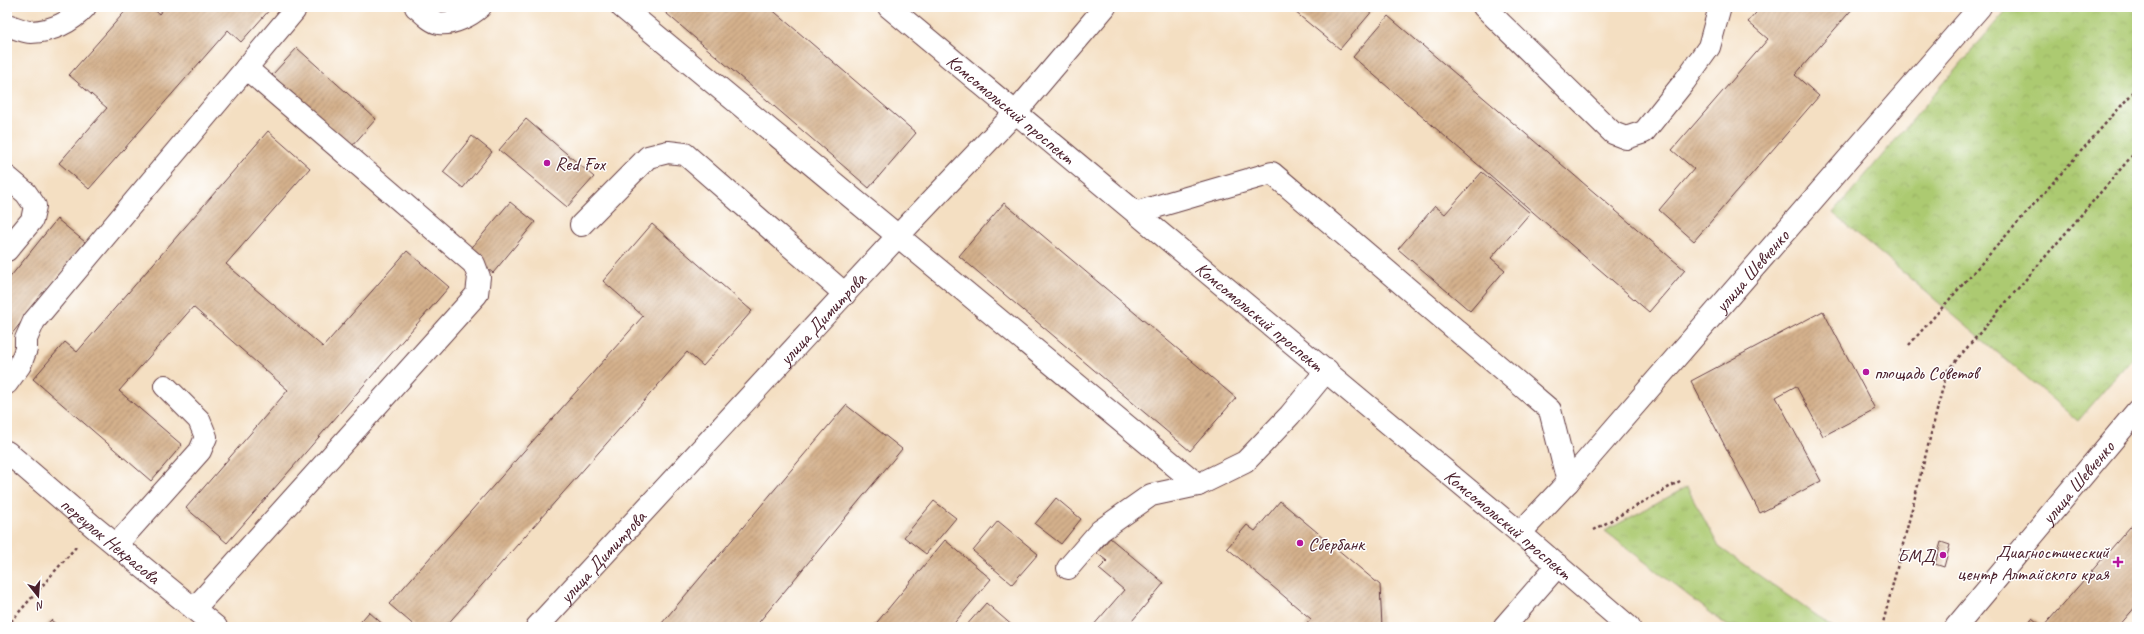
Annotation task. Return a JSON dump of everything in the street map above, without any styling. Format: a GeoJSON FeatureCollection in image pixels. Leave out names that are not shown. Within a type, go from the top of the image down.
{"type":"FeatureCollection","features":[{"type":"Feature","properties":{"kind":"street"},"geometry":{"type":"LineString","coordinates":[[7,25],[30,32],[58,27],[77,15],[85,7]]}},
{"type":"Feature","properties":{"kind":"street"},"geometry":{"type":"LineString","coordinates":[[7,383],[20,365],[26,349],[26,339],[34,321],[294,11],[295,7]]}},
{"type":"Feature","properties":{"kind":"street"},"geometry":{"type":"LineString","coordinates":[[416,7],[429,18],[440,23],[458,20],[480,7]]}},
{"type":"Feature","properties":{"kind":"street"},"geometry":{"type":"LineString","coordinates":[[622,7],[897,237],[1198,485]]}},
{"type":"Feature","properties":{"kind":"street","name":"Комсомольский проспект"},"geometry":{"type":"LineString","coordinates":[[889,7],[1138,212],[1558,565],[1629,627]]}},
{"type":"Feature","properties":{"kind":"street","name":"улица Димитрова"},"geometry":{"type":"LineString","coordinates":[[537,627],[897,237],[1016,112],[1105,7]]}},
{"type":"Feature","properties":{"kind":"street"},"geometry":{"type":"LineString","coordinates":[[1484,7],[1613,133],[1626,138],[1644,132],[1710,47],[1720,7]]}},
{"type":"Feature","properties":{"kind":"street","name":"улица Шевченко"},"geometry":{"type":"LineString","coordinates":[[1520,533],[1568,482],[1980,7]]}},
{"type":"Feature","properties":{"kind":"street"},"geometry":{"type":"LineString","coordinates":[[194,609],[477,294],[478,277],[474,264],[246,68]]}},
{"type":"Feature","properties":{"kind":"street"},"geometry":{"type":"LineString","coordinates":[[581,225],[648,157],[668,152],[685,154],[846,294]]}},
{"type":"Feature","properties":{"kind":"street"},"geometry":{"type":"LineString","coordinates":[[1138,212],[1272,173],[1550,410],[1568,482]]}},
{"type":"Feature","properties":{"kind":"street"},"geometry":{"type":"LineString","coordinates":[[7,177],[26,192],[35,206],[32,220],[7,250]]}},
{"type":"Feature","properties":{"kind":"street"},"geometry":{"type":"LineString","coordinates":[[1068,568],[1100,531],[1151,495],[1198,485],[1245,462],[1290,415],[1326,370]]}},
{"type":"Feature","properties":{"kind":"street"},"geometry":{"type":"LineString","coordinates":[[116,545],[200,452],[206,437],[199,420],[165,386]]}},
{"type":"Feature","properties":{"kind":"street","name":"улица Шевченко"},"geometry":{"type":"LineString","coordinates":[[1956,627],[2137,411]]}},
{"type":"Feature","properties":{"kind":"street","name":"переулок Некрасова"},"geometry":{"type":"LineString","coordinates":[[7,452],[94,527],[216,627]]}},
{"type":"Feature","properties":{"kind":"street"},"geometry":{"type":"LineString","coordinates":[[1504,627],[1558,565]]}},
{"type":"Feature","properties":{"kind":"path"},"geometry":{"type":"LineString","coordinates":[[1909,345],[2137,88]]}},
{"type":"Feature","properties":{"kind":"path"},"geometry":{"type":"LineString","coordinates":[[1882,627],[1948,371],[2137,150]]}},
{"type":"Feature","properties":{"kind":"path"},"geometry":{"type":"LineString","coordinates":[[1594,530],[1680,481]]}},
{"type":"Feature","properties":{"kind":"path"},"geometry":{"type":"LineString","coordinates":[[7,626],[94,527]]}},
{"type":"Feature","properties":{"kind":"green space"},"geometry":{"type":"Polygon","coordinates":[[[2009,7],[2137,7],[2137,352],[2078,421],[1833,213],[2009,7]]]}},
{"type":"Feature","properties":{"kind":"green space"},"geometry":{"type":"Polygon","coordinates":[[[1687,487],[1719,547],[1832,627],[1729,627],[1605,531],[1687,487]]]}},
{"type":"Feature","properties":{"kind":"building"},"geometry":{"type":"Polygon","coordinates":[[[129,7],[151,7],[159,14],[165,7],[272,7],[241,42],[228,30],[89,189],[59,163],[107,108],[69,75],[129,7]]]}},
{"type":"Feature","properties":{"kind":"building"},"geometry":{"type":"Polygon","coordinates":[[[659,7],[769,7],[916,133],[869,188],[659,7]]]}},
{"type":"Feature","properties":{"kind":"building"},"geometry":{"type":"Polygon","coordinates":[[[1289,7],[1371,7],[1374,9],[1340,49],[1289,7]]]}},
{"type":"Feature","properties":{"kind":"building"},"geometry":{"type":"Polygon","coordinates":[[[1761,7],[1854,7],[1795,75],[1819,96],[1694,241],[1659,210],[1694,169],[1672,150],[1768,39],[1748,22],[1761,7]]]}},
{"type":"Feature","properties":{"kind":"building"},"geometry":{"type":"Polygon","coordinates":[[[1388,16],[1685,270],[1649,312],[1353,57],[1388,16]]]}},
{"type":"Feature","properties":{"kind":"building"},"geometry":{"type":"Polygon","coordinates":[[[297,48],[376,119],[352,146],[272,75],[297,48]]]}},
{"type":"Feature","properties":{"kind":"building","name":"Red Fox"},"geometry":{"type":"Polygon","coordinates":[[[526,119],[594,177],[567,207],[499,150],[526,119]]]}},
{"type":"Feature","properties":{"kind":"building"},"geometry":{"type":"Polygon","coordinates":[[[268,131],[310,168],[226,264],[323,347],[407,251],[449,287],[227,543],[186,508],[288,390],[193,307],[119,391],[182,445],[151,481],[33,379],[65,342],[77,352],[268,131]]]}},
{"type":"Feature","properties":{"kind":"building"},"geometry":{"type":"Polygon","coordinates":[[[472,136],[492,152],[463,188],[443,172],[472,136]]]}},
{"type":"Feature","properties":{"kind":"building"},"geometry":{"type":"Polygon","coordinates":[[[1482,172],[1530,213],[1491,258],[1505,270],[1470,311],[1398,249],[1435,206],[1445,214],[1482,172]]]}},
{"type":"Feature","properties":{"kind":"building"},"geometry":{"type":"Polygon","coordinates":[[[510,202],[535,222],[493,273],[468,252],[510,202]]]}},
{"type":"Feature","properties":{"kind":"building"},"geometry":{"type":"Polygon","coordinates":[[[1004,203],[1236,398],[1190,451],[959,256],[1004,203]]]}},
{"type":"Feature","properties":{"kind":"building"},"geometry":{"type":"Polygon","coordinates":[[[57,219],[85,242],[7,340],[7,281],[57,219]]]}},
{"type":"Feature","properties":{"kind":"building"},"geometry":{"type":"Polygon","coordinates":[[[652,224],[752,311],[703,366],[687,352],[445,627],[416,627],[389,604],[643,316],[603,281],[652,224]]]}},
{"type":"Feature","properties":{"kind":"building"},"geometry":{"type":"Polygon","coordinates":[[[1823,311],[1875,409],[1823,436],[1796,386],[1776,397],[1821,481],[1760,513],[1691,381],[1823,311]]]}},
{"type":"Feature","properties":{"kind":"building"},"geometry":{"type":"Polygon","coordinates":[[[846,405],[902,449],[755,627],[667,627],[662,623],[846,405]]]}},
{"type":"Feature","properties":{"kind":"building"},"geometry":{"type":"Polygon","coordinates":[[[1056,498],[1081,519],[1061,544],[1035,524],[1056,498]]]}},
{"type":"Feature","properties":{"kind":"building"},"geometry":{"type":"Polygon","coordinates":[[[934,501],[956,518],[926,554],[904,537],[934,501]]]}},
{"type":"Feature","properties":{"kind":"building"},"geometry":{"type":"Polygon","coordinates":[[[1280,501],[1380,585],[1382,627],[1304,627],[1311,619],[1227,548],[1247,525],[1255,531],[1280,501]]]}},
{"type":"Feature","properties":{"kind":"building","name":"Диагностический центр Алтайского края"},"geometry":{"type":"Polygon","coordinates":[[[2137,519],[2137,605],[2118,627],[2043,627],[2137,519]]]}},
{"type":"Feature","properties":{"kind":"building"},"geometry":{"type":"Polygon","coordinates":[[[998,521],[1038,554],[1012,584],[973,551],[998,521]]]}},
{"type":"Feature","properties":{"kind":"building"},"geometry":{"type":"Polygon","coordinates":[[[1110,538],[1164,583],[1127,627],[1092,627],[1124,590],[1099,569],[1107,561],[1097,553],[1110,538]]]}},
{"type":"Feature","properties":{"kind":"building"},"geometry":{"type":"Polygon","coordinates":[[[945,540],[991,579],[951,627],[873,627],[945,540]]]}},
{"type":"Feature","properties":{"kind":"building","name":"БМД"},"geometry":{"type":"Polygon","coordinates":[[[1941,542],[1950,545],[1944,567],[1935,564],[1941,542]]]}},
{"type":"Feature","properties":{"kind":"building"},"geometry":{"type":"Polygon","coordinates":[[[986,603],[1014,627],[965,627],[986,603]]]}},
{"type":"Feature","properties":{"kind":"building"},"geometry":{"type":"Polygon","coordinates":[[[369,612],[386,627],[356,627],[369,612]]]}},
{"type":"Feature","properties":{"kind":"building","name":"Диагностический центр Алтайского края"},"geometry":{"type":"Polygon","coordinates":[[[2032,618],[2043,627],[2025,627],[2032,618]]]}},
{"type":"Feature","properties":{"kind":"building"},"geometry":{"type":"Polygon","coordinates":[[[51,620],[59,627],[45,627],[51,620]]]}},
{"type":"Feature","properties":{"kind":"place","name":"Red Fox"},"geometry":{"type":"Point","coordinates":[547,163]}},
{"type":"Feature","properties":{"kind":"place","name":"площадь Советов"},"geometry":{"type":"Point","coordinates":[1866,372]}},
{"type":"Feature","properties":{"kind":"place","name":"Сбербанк"},"geometry":{"type":"Point","coordinates":[1300,543]}},
{"type":"Feature","properties":{"kind":"place","name":"БМД"},"geometry":{"type":"Point","coordinates":[1943,555]}},
{"type":"Feature","properties":{"kind":"place","name":"Диагностический центр Алтайского края"},"geometry":{"type":"Point","coordinates":[2118,562]}}]}
